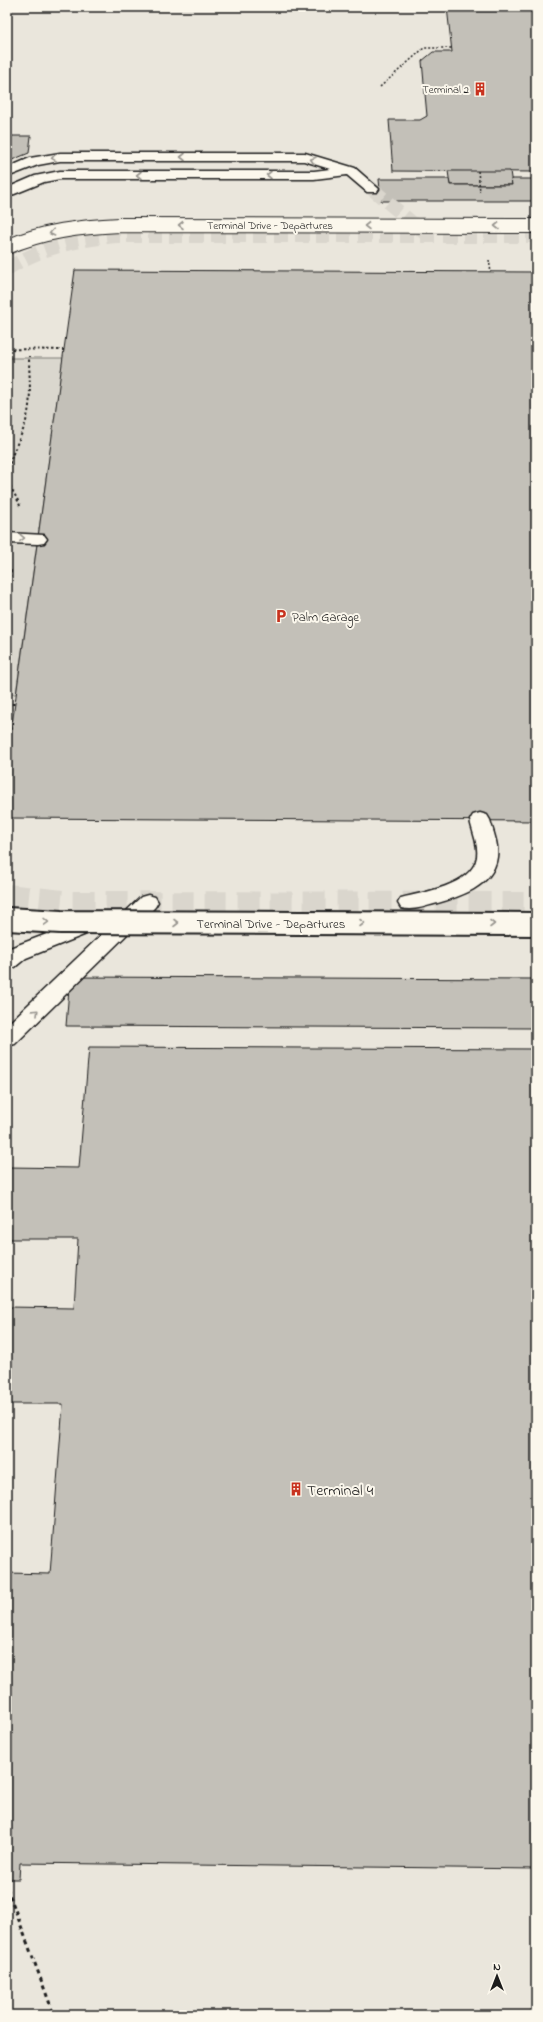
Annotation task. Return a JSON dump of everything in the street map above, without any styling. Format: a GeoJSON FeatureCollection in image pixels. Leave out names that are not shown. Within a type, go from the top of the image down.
{"type":"FeatureCollection","features":[{"type":"Feature","properties":{"kind":"street"},"geometry":{"type":"LineString","coordinates":[[7,173],[35,161],[60,157],[305,157],[350,171],[372,189]]}},
{"type":"Feature","properties":{"kind":"street"},"geometry":{"type":"LineString","coordinates":[[7,194],[40,179],[60,175],[314,175],[350,171]]}},
{"type":"Feature","properties":{"kind":"street","name":"Terminal Drive - Departures"},"geometry":{"type":"LineString","coordinates":[[7,247],[48,233],[73,228],[120,225],[536,226]]}},
{"type":"Feature","properties":{"kind":"street"},"geometry":{"type":"LineString","coordinates":[[12,538],[38,539]]}},
{"type":"Feature","properties":{"kind":"street"},"geometry":{"type":"LineString","coordinates":[[408,903],[449,894],[472,881],[482,870],[487,857],[480,820]]}},
{"type":"Feature","properties":{"kind":"street"},"geometry":{"type":"LineString","coordinates":[[7,962],[18,953],[148,902],[7,1038]]}},
{"type":"Feature","properties":{"kind":"street","name":"Terminal Drive - Departures"},"geometry":{"type":"LineString","coordinates":[[7,919],[61,922],[536,924]]}},
{"type":"Feature","properties":{"kind":"path"},"geometry":{"type":"LineString","coordinates":[[380,87],[424,48],[452,48]]}},
{"type":"Feature","properties":{"kind":"path"},"geometry":{"type":"LineString","coordinates":[[7,349],[64,350]]}},
{"type":"Feature","properties":{"kind":"path"},"geometry":{"type":"LineString","coordinates":[[7,597],[12,538],[22,510],[17,496],[10,487],[9,476],[13,456],[25,428],[29,414],[29,356]]}},
{"type":"Feature","properties":{"kind":"path"},"geometry":{"type":"LineString","coordinates":[[7,704],[15,704]]}},
{"type":"Feature","properties":{"kind":"path"},"geometry":{"type":"LineString","coordinates":[[7,1888],[54,2015]]}},
{"type":"Feature","properties":{"kind":"shaded area"},"geometry":{"type":"Polygon","coordinates":[[[7,7],[536,7],[536,2015],[7,2015],[7,7]]]}},
{"type":"Feature","properties":{"kind":"shaded area"},"geometry":{"type":"Polygon","coordinates":[[[7,358],[63,358],[16,694],[7,694],[7,358]]]}},
{"type":"Feature","properties":{"kind":"building","name":"Terminal 2"},"geometry":{"type":"Polygon","coordinates":[[[447,7],[536,7],[536,172],[393,171],[389,120],[420,120],[427,116],[422,61],[433,52],[452,52],[447,7]]]}},
{"type":"Feature","properties":{"kind":"building"},"geometry":{"type":"Polygon","coordinates":[[[7,136],[31,136],[29,153],[7,162],[7,136]]]}},
{"type":"Feature","properties":{"kind":"building"},"geometry":{"type":"Polygon","coordinates":[[[448,171],[510,171],[512,185],[450,185],[448,171]]]}},
{"type":"Feature","properties":{"kind":"building"},"geometry":{"type":"Polygon","coordinates":[[[379,179],[449,179],[450,185],[512,185],[511,179],[536,179],[536,201],[381,201],[379,179]]]}},
{"type":"Feature","properties":{"kind":"building","name":"Palm Garage"},"geometry":{"type":"Polygon","coordinates":[[[75,270],[536,272],[536,821],[7,818],[7,761],[75,270]]]}},
{"type":"Feature","properties":{"kind":"building"},"geometry":{"type":"Polygon","coordinates":[[[70,977],[536,979],[536,1028],[66,1026],[70,977]]]}},
{"type":"Feature","properties":{"kind":"building","name":"Terminal 4"},"geometry":{"type":"Polygon","coordinates":[[[89,1047],[536,1049],[536,1869],[20,1863],[19,1879],[7,1879],[7,1573],[50,1574],[63,1404],[7,1404],[7,1307],[74,1308],[78,1239],[7,1239],[7,1167],[79,1168],[89,1047]]]}},
{"type":"Feature","properties":{"kind":"tunnel"},"geometry":{"type":"LineString","coordinates":[[372,189],[428,236]]}},
{"type":"Feature","properties":{"kind":"tunnel"},"geometry":{"type":"LineString","coordinates":[[7,269],[20,261],[46,250],[73,242],[116,236],[428,236]]}},
{"type":"Feature","properties":{"kind":"tunnel"},"geometry":{"type":"LineString","coordinates":[[428,236],[536,236]]}},
{"type":"Feature","properties":{"kind":"tunnel"},"geometry":{"type":"LineString","coordinates":[[7,895],[72,902],[536,903]]}},
{"type":"Feature","properties":{"kind":"place","name":"Terminal 2"},"geometry":{"type":"Point","coordinates":[480,89]}},
{"type":"Feature","properties":{"kind":"place","name":"Palm Garage"},"geometry":{"type":"Point","coordinates":[281,616]}},
{"type":"Feature","properties":{"kind":"place","name":"Terminal 4"},"geometry":{"type":"Point","coordinates":[296,1489]}}]}
